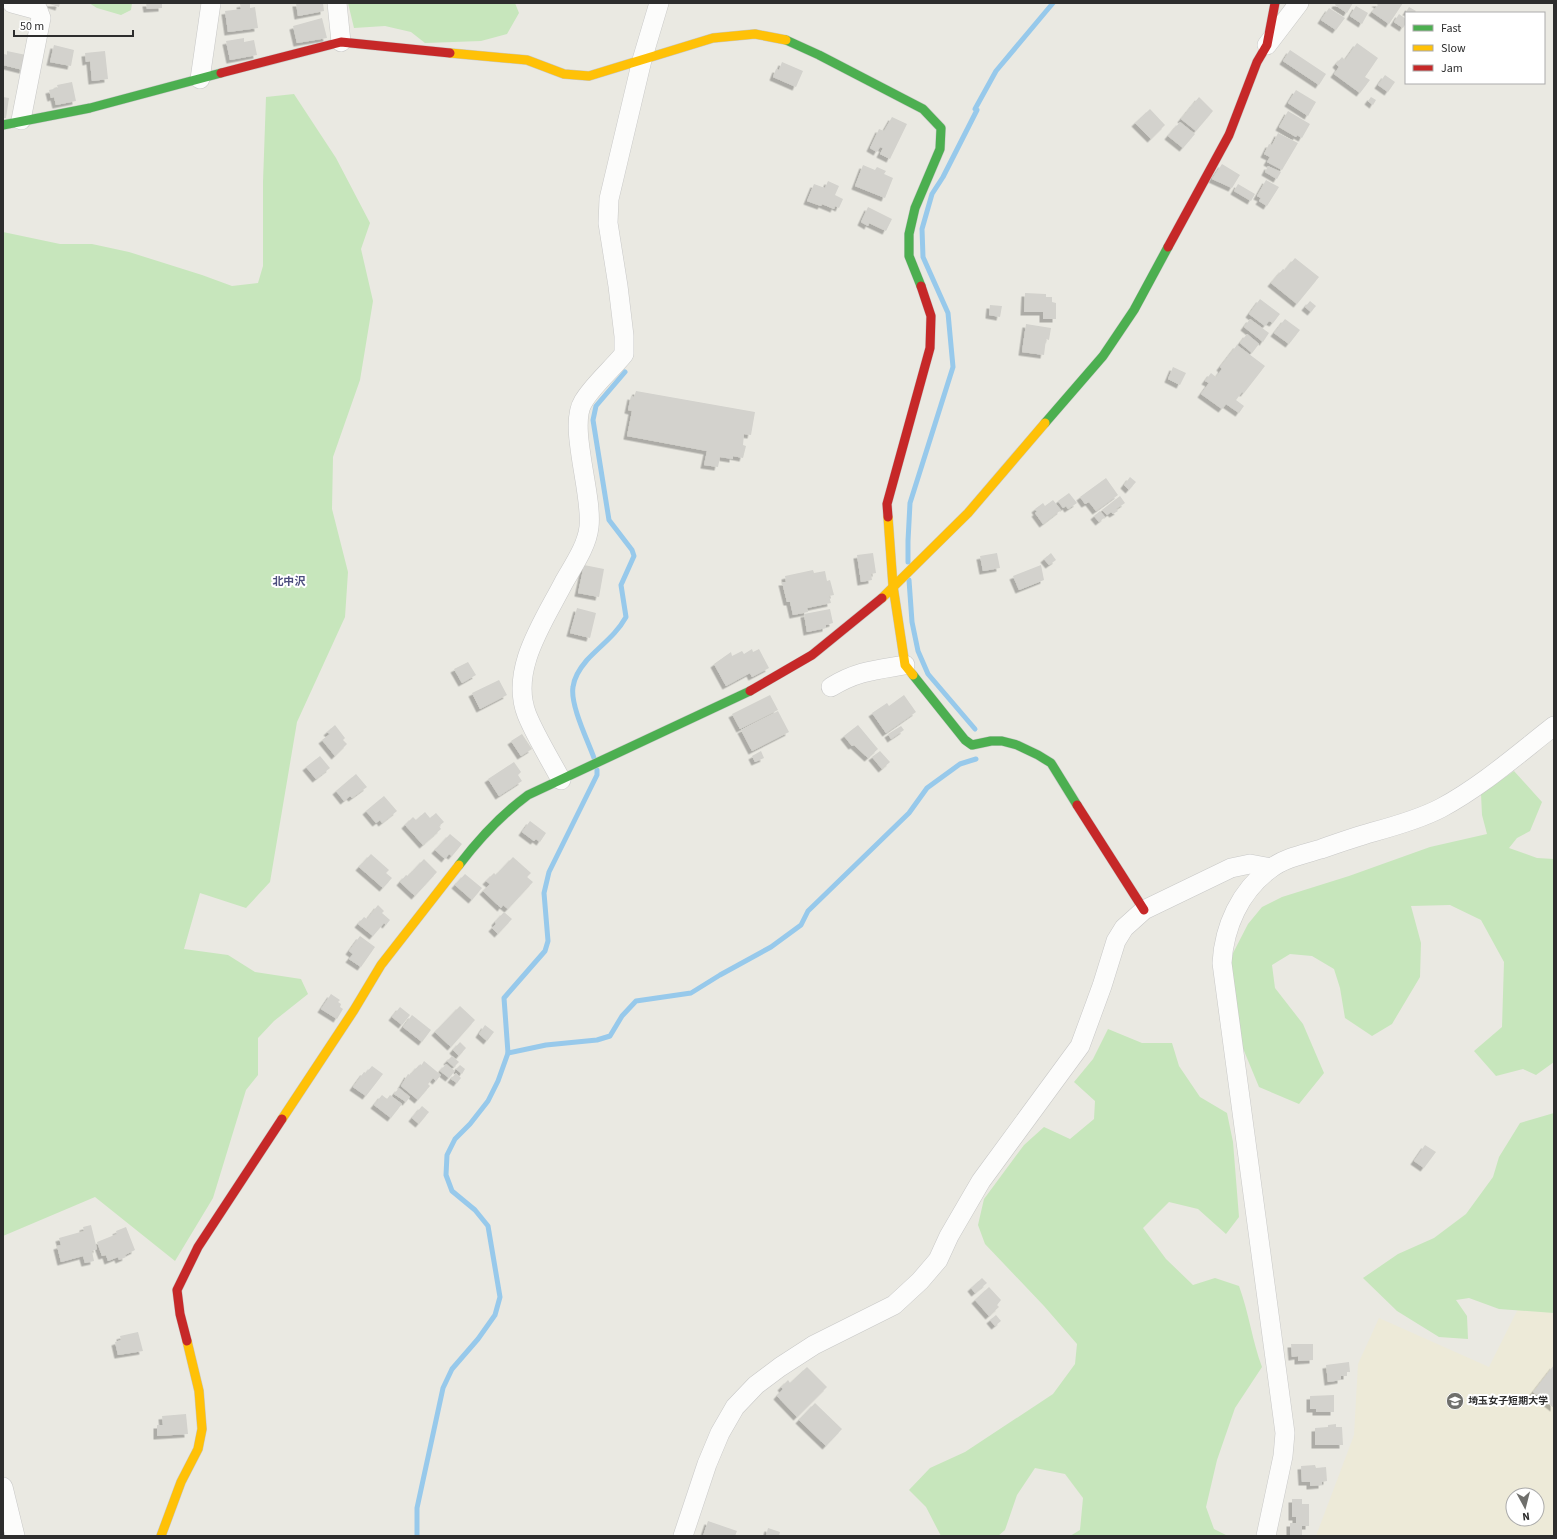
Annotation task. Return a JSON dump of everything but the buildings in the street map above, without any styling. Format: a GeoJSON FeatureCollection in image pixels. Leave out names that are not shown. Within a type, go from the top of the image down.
{"type":"FeatureCollection","features":[{"type":"Feature","properties":{"kind":"street"},"geometry":{"type":"LineString","coordinates":[[12,3],[38,10],[42,18],[12,122],[90,108],[341,42],[527,60],[564,74],[589,76],[600,74],[713,38],[755,34],[791,41],[923,109],[941,128],[940,148],[915,204],[910,226],[908,251],[915,274],[928,302],[931,315],[932,334],[929,354],[887,504],[893,586],[905,665],[965,740],[972,745],[993,741],[1020,747],[1035,752],[1052,763],[1144,910]]}},
{"type":"Feature","properties":{"kind":"street"},"geometry":{"type":"LineString","coordinates":[[200,79],[211,3]]}},
{"type":"Feature","properties":{"kind":"street"},"geometry":{"type":"LineString","coordinates":[[337,3],[341,42]]}},
{"type":"Feature","properties":{"kind":"street"},"geometry":{"type":"LineString","coordinates":[[561,780],[527,714],[522,690],[523,682],[525,668],[532,644],[580,552],[589,528],[589,505],[577,418],[582,403],[624,354],[618,286],[608,223],[609,199],[642,60],[659,3]]}},
{"type":"Feature","properties":{"kind":"street"},"geometry":{"type":"LineString","coordinates":[[1267,45],[1276,3]]}},
{"type":"Feature","properties":{"kind":"street"},"geometry":{"type":"LineString","coordinates":[[161,1536],[181,1482],[198,1449],[202,1429],[199,1391],[187,1344],[177,1290],[198,1248],[354,1010],[381,965],[480,838],[495,822],[528,795],[678,726],[812,655],[883,597],[968,513],[1104,356],[1134,310],[1229,135],[1257,62],[1267,45],[1299,3]]}},
{"type":"Feature","properties":{"kind":"street"},"geometry":{"type":"LineString","coordinates":[[831,687],[848,677],[864,672],[905,665]]}},
{"type":"Feature","properties":{"kind":"street"},"geometry":{"type":"LineString","coordinates":[[1266,1536],[1284,1456],[1285,1433],[1222,963],[1223,947],[1234,912],[1248,891],[1271,868],[1297,856],[1400,824],[1440,808],[1499,769],[1554,726]]}},
{"type":"Feature","properties":{"kind":"street"},"geometry":{"type":"LineString","coordinates":[[683,1536],[707,1464],[720,1433],[735,1407],[756,1385],[814,1344],[894,1305],[920,1281],[938,1260],[949,1236],[981,1181],[1080,1046],[1102,986],[1116,941],[1124,928],[1144,910],[1231,868],[1250,864],[1271,868]]}},
{"type":"Feature","properties":{"kind":"street"},"geometry":{"type":"LineString","coordinates":[[3,1487],[16,1536]]}},
{"type":"Feature","properties":{"kind":"shaded area","name":"埼玉女子短期大学"},"geometry":{"type":"Polygon","coordinates":[[[1554,1303],[1554,1536],[1316,1536],[1354,1435],[1358,1364],[1379,1318],[1489,1367],[1519,1307],[1554,1303]]]}},
{"type":"Feature","properties":{"kind":"green space"},"geometry":{"type":"Polygon","coordinates":[[[89,3],[132,3],[131,10],[121,15],[97,8],[89,3]]]}},
{"type":"Feature","properties":{"kind":"green space"},"geometry":{"type":"Polygon","coordinates":[[[348,3],[515,3],[519,13],[507,34],[481,41],[425,43],[411,32],[385,26],[354,28],[348,3]]]}},
{"type":"Feature","properties":{"kind":"green space"},"geometry":{"type":"Polygon","coordinates":[[[294,94],[336,158],[370,223],[361,249],[373,301],[360,380],[333,457],[332,509],[348,572],[345,617],[297,722],[270,882],[246,908],[200,893],[184,949],[228,955],[255,972],[301,979],[308,994],[274,1021],[258,1038],[258,1075],[246,1090],[213,1198],[175,1261],[95,1197],[3,1236],[3,232],[60,244],[92,244],[129,252],[232,286],[258,283],[263,266],[263,182],[266,97],[294,94]]]}},
{"type":"Feature","properties":{"kind":"green space"},"geometry":{"type":"Polygon","coordinates":[[[1514,771],[1542,802],[1530,831],[1517,838],[1509,848],[1537,858],[1554,859],[1554,1062],[1536,1075],[1523,1069],[1496,1076],[1474,1051],[1502,1027],[1504,962],[1481,920],[1450,905],[1411,906],[1421,943],[1420,977],[1392,1024],[1372,1036],[1345,1018],[1340,988],[1334,969],[1312,956],[1290,954],[1272,965],[1275,988],[1303,1024],[1324,1073],[1299,1104],[1259,1087],[1242,1046],[1232,1001],[1231,957],[1248,924],[1262,907],[1282,897],[1349,876],[1430,847],[1487,834],[1482,815],[1481,794],[1514,771]]]}},
{"type":"Feature","properties":{"kind":"green space"},"geometry":{"type":"Polygon","coordinates":[[[1108,1029],[1142,1043],[1172,1043],[1179,1066],[1200,1097],[1227,1113],[1233,1142],[1239,1217],[1226,1234],[1198,1209],[1169,1202],[1143,1228],[1166,1259],[1193,1285],[1215,1278],[1239,1286],[1262,1367],[1235,1408],[1217,1460],[1206,1507],[1214,1529],[1228,1536],[1070,1536],[1080,1530],[1083,1498],[1065,1474],[1035,1468],[1017,1495],[1005,1530],[998,1536],[941,1536],[926,1507],[909,1490],[930,1468],[965,1452],[1053,1394],[1075,1364],[1077,1344],[1044,1306],[985,1244],[978,1225],[984,1199],[1024,1145],[1044,1127],[1070,1139],[1094,1119],[1095,1101],[1074,1082],[1093,1059],[1108,1029]]]}},
{"type":"Feature","properties":{"kind":"green space"},"geometry":{"type":"Polygon","coordinates":[[[1554,1113],[1554,1313],[1499,1309],[1469,1298],[1456,1300],[1467,1316],[1468,1339],[1439,1337],[1397,1311],[1363,1278],[1398,1254],[1434,1238],[1466,1214],[1493,1177],[1499,1157],[1520,1123],[1554,1113]]]}},
{"type":"Feature","properties":{"kind":"waterway"},"geometry":{"type":"LineString","coordinates":[[908,562],[910,503],[953,367],[948,313],[923,257],[922,229],[932,194],[943,177],[977,110],[975,109],[996,71],[1053,3]]}},
{"type":"Feature","properties":{"kind":"waterway"},"geometry":{"type":"LineString","coordinates":[[594,758],[574,703],[573,687],[578,673],[585,663],[613,635],[626,617],[621,585],[634,556],[632,550],[609,520],[593,420],[596,406],[625,372]]}},
{"type":"Feature","properties":{"kind":"waterway"},"geometry":{"type":"LineString","coordinates":[[909,580],[912,622],[918,651],[928,674],[975,729]]}},
{"type":"Feature","properties":{"kind":"waterway"},"geometry":{"type":"LineString","coordinates":[[508,1053],[546,1045],[597,1040],[610,1036],[622,1016],[636,1001],[691,993],[771,947],[801,925],[808,911],[909,813],[927,788],[960,764],[976,759]]}},
{"type":"Feature","properties":{"kind":"waterway"},"geometry":{"type":"LineString","coordinates":[[417,1536],[417,1508],[443,1388],[452,1369],[478,1339],[495,1315],[500,1297],[488,1226],[475,1210],[452,1191],[446,1175],[447,1155],[455,1139],[470,1124],[488,1101],[498,1081],[508,1053],[504,998],[545,951],[548,941],[544,893],[549,872],[597,775],[597,770]]}},
{"type":"Feature","properties":{"kind":"traffic: fast"},"geometry":{"type":"LineString","coordinates":[[786,40],[819,55],[923,109],[941,128],[940,149],[915,208],[909,234],[909,256],[921,286]]}},
{"type":"Feature","properties":{"kind":"traffic: fast"},"geometry":{"type":"LineString","coordinates":[[3,125],[90,108],[221,73]]}},
{"type":"Feature","properties":{"kind":"traffic: fast"},"geometry":{"type":"LineString","coordinates":[[1045,423],[1103,356],[1134,310],[1168,247]]}},
{"type":"Feature","properties":{"kind":"traffic: fast"},"geometry":{"type":"LineString","coordinates":[[913,675],[965,740],[972,745],[991,741],[1002,741],[1017,745],[1038,755],[1051,763],[1077,805]]}},
{"type":"Feature","properties":{"kind":"traffic: fast"},"geometry":{"type":"LineString","coordinates":[[459,865],[491,828],[528,795],[750,691]]}},
{"type":"Feature","properties":{"kind":"traffic: slow"},"geometry":{"type":"LineString","coordinates":[[450,53],[527,60],[564,74],[589,76],[713,38],[755,34],[786,40]]}},
{"type":"Feature","properties":{"kind":"traffic: slow"},"geometry":{"type":"LineString","coordinates":[[882,598],[968,513],[1045,423]]}},
{"type":"Feature","properties":{"kind":"traffic: slow"},"geometry":{"type":"LineString","coordinates":[[888,517],[893,586],[905,665],[913,675]]}},
{"type":"Feature","properties":{"kind":"traffic: slow"},"geometry":{"type":"LineString","coordinates":[[282,1119],[354,1010],[381,965],[459,865]]}},
{"type":"Feature","properties":{"kind":"traffic: slow"},"geometry":{"type":"LineString","coordinates":[[161,1536],[181,1482],[198,1449],[202,1429],[199,1391],[187,1341]]}},
{"type":"Feature","properties":{"kind":"traffic: jam"},"geometry":{"type":"LineString","coordinates":[[1168,247],[1229,135],[1257,62],[1267,45],[1275,3]]}},
{"type":"Feature","properties":{"kind":"traffic: jam"},"geometry":{"type":"LineString","coordinates":[[221,73],[341,42],[450,53]]}},
{"type":"Feature","properties":{"kind":"traffic: jam"},"geometry":{"type":"LineString","coordinates":[[888,517],[887,504],[930,348],[931,316],[921,286]]}},
{"type":"Feature","properties":{"kind":"traffic: jam"},"geometry":{"type":"LineString","coordinates":[[750,691],[812,655],[882,598]]}},
{"type":"Feature","properties":{"kind":"traffic: jam"},"geometry":{"type":"LineString","coordinates":[[1077,805],[1144,910]]}},
{"type":"Feature","properties":{"kind":"traffic: jam"},"geometry":{"type":"LineString","coordinates":[[187,1341],[180,1314],[177,1290],[198,1247],[282,1119]]}},
{"type":"Feature","properties":{"kind":"place","name":"埼玉女子短期大学"},"geometry":{"type":"Point","coordinates":[1455,1401]}},
{"type":"Feature","properties":{"kind":"district","name":"北中沢"},"geometry":{"type":"Point","coordinates":[289,581]}}]}
